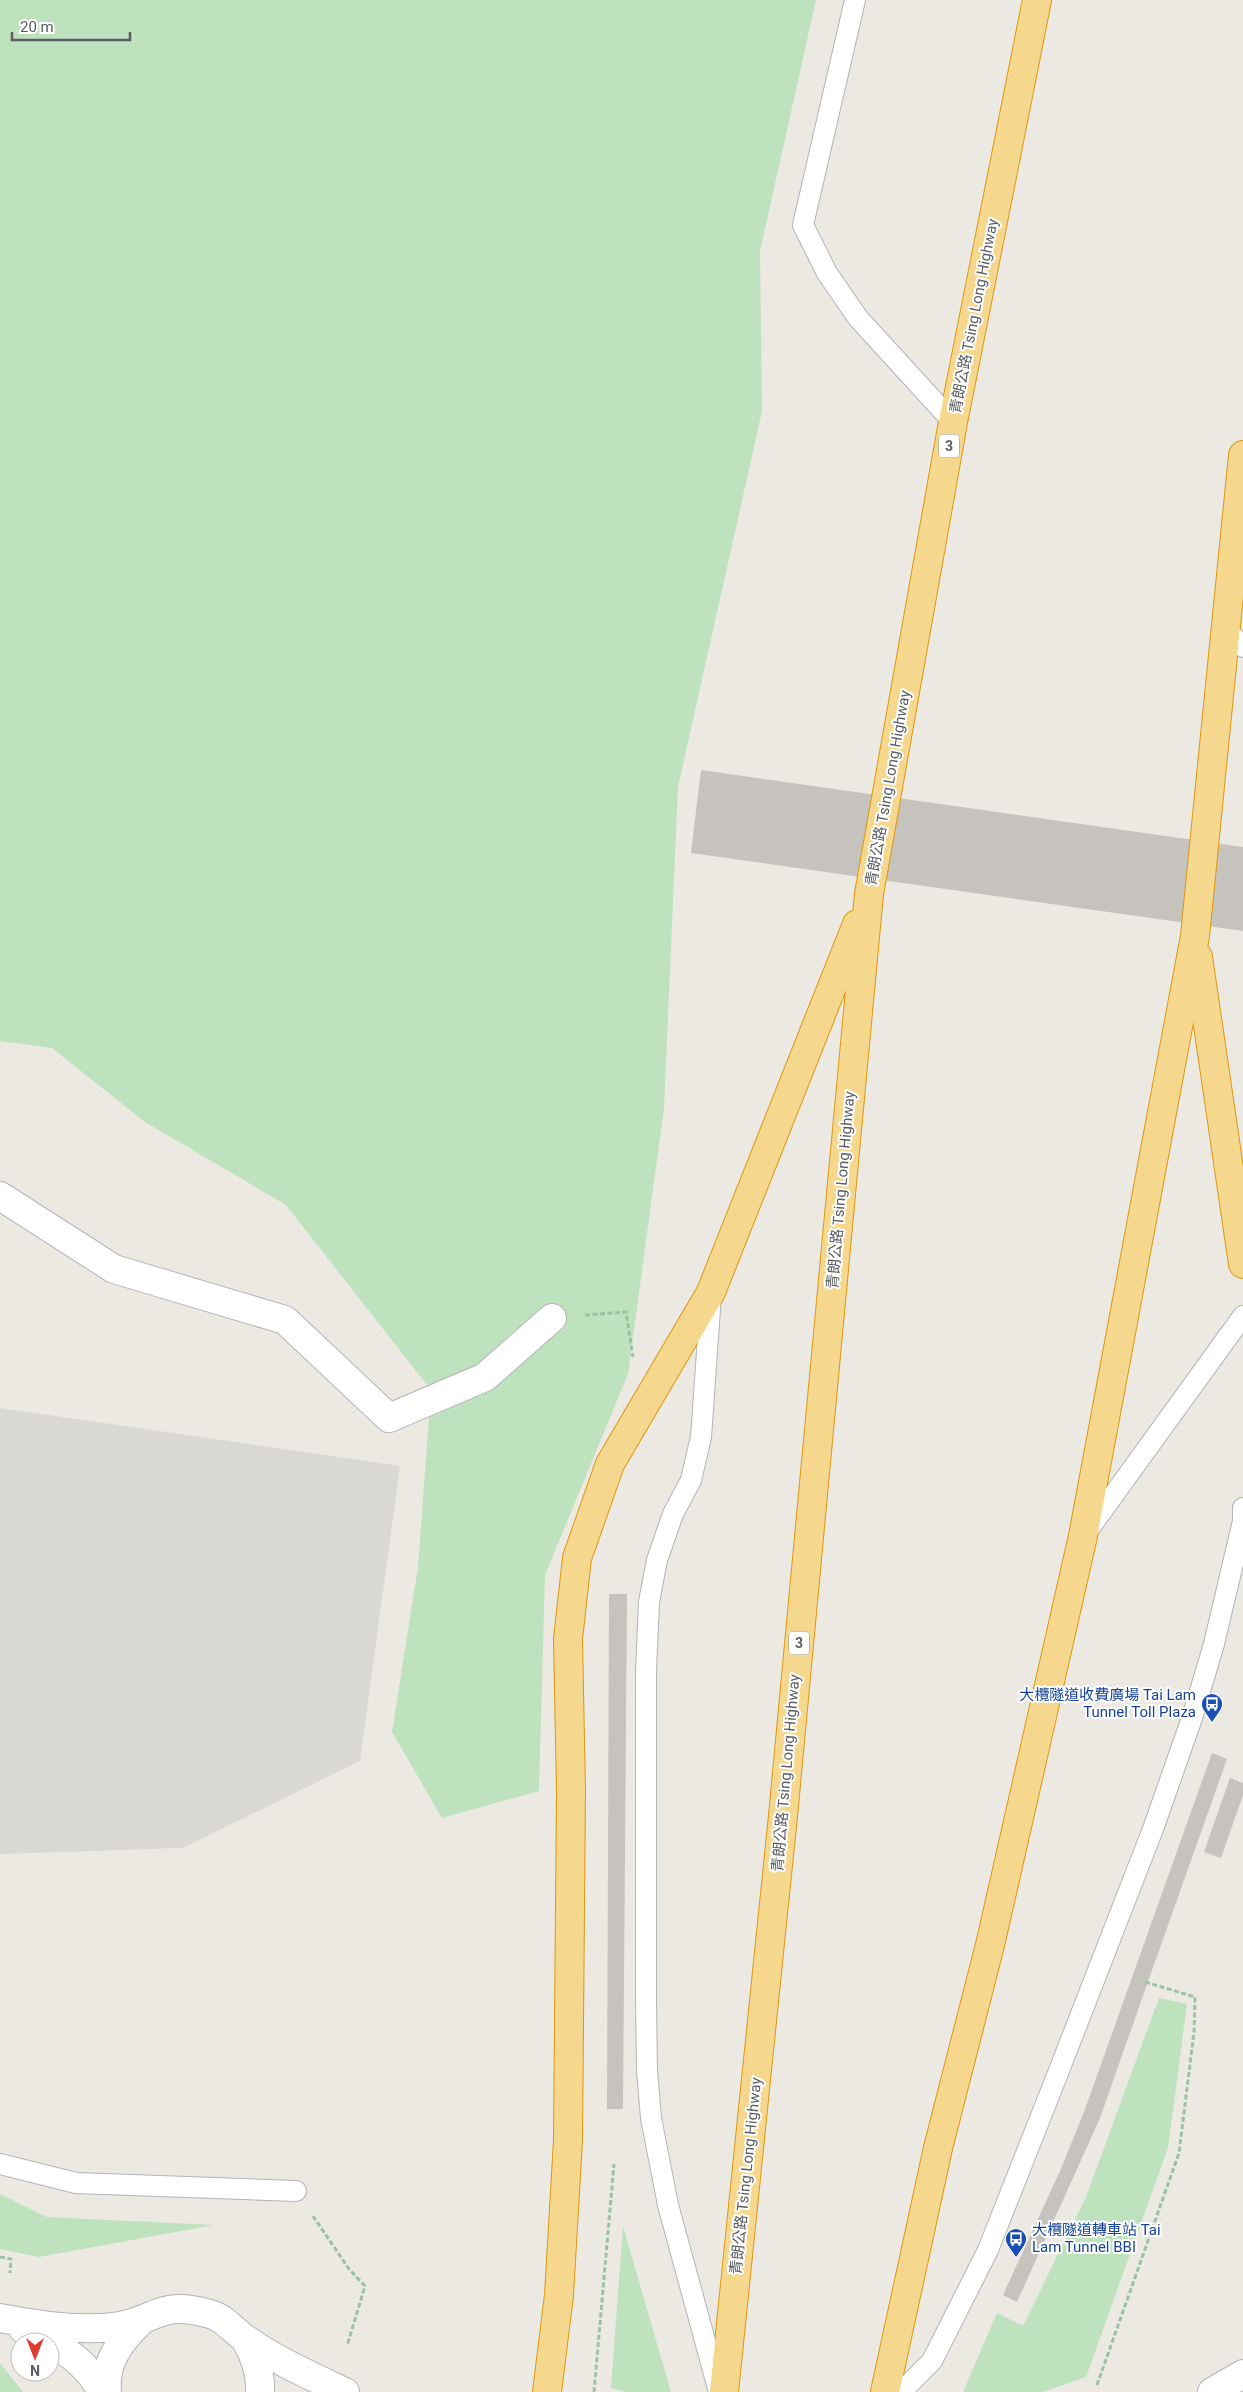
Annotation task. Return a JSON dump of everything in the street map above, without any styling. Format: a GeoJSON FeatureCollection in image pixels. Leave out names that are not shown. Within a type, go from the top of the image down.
{"type":"FeatureCollection","features":[{"type":"Feature","properties":{"kind":"highway","name":"青朗公路 Tsing Long Highway"},"geometry":{"type":"LineString","coordinates":[[724,2392],[783,1816],[869,894],[953,422],[1037,0]]}},
{"type":"Feature","properties":{"kind":"highway"},"geometry":{"type":"LineString","coordinates":[[885,2392],[938,2148],[990,1944],[1083,1536],[1195,936],[1235,638],[1243,455]]}},
{"type":"Feature","properties":{"kind":"highway"},"geometry":{"type":"LineString","coordinates":[[547,2392],[559,2295],[568,2140],[571,1791],[568,1638],[577,1558],[610,1464],[711,1292],[869,894]]}},
{"type":"Feature","properties":{"kind":"highway"},"geometry":{"type":"LineString","coordinates":[[1195,936],[1243,1264]]}},
{"type":"Feature","properties":{"kind":"main road"},"geometry":{"type":"LineString","coordinates":[[0,1196],[114,1269],[285,1320],[389,1418],[485,1377],[552,1318]]}},
{"type":"Feature","properties":{"kind":"main road"},"geometry":{"type":"LineString","coordinates":[[0,2319],[49,2327],[86,2329],[115,2327],[140,2322],[162,2312],[186,2309],[209,2313],[229,2323],[245,2339],[256,2358],[261,2380],[260,2392]]}},
{"type":"Feature","properties":{"kind":"main road"},"geometry":{"type":"LineString","coordinates":[[0,2319],[45,2338],[79,2360],[96,2381],[102,2392]]}},
{"type":"Feature","properties":{"kind":"main road"},"geometry":{"type":"LineString","coordinates":[[107,2392],[106,2382],[111,2358],[123,2338],[140,2322]]}},
{"type":"Feature","properties":{"kind":"main road"},"geometry":{"type":"LineString","coordinates":[[245,2339],[304,2373],[345,2392]]}},
{"type":"Feature","properties":{"kind":"main road"},"geometry":{"type":"LineString","coordinates":[[1212,2392],[1243,2374]]}},
{"type":"Feature","properties":{"kind":"lane"},"geometry":{"type":"LineString","coordinates":[[855,0],[803,224],[827,273],[858,318],[953,422]]}},
{"type":"Feature","properties":{"kind":"lane"},"geometry":{"type":"LineString","coordinates":[[711,1292],[702,1437],[691,1480],[673,1514],[657,1560],[649,1602],[646,1680],[646,2001],[647,2070],[651,2118],[668,2205],[719,2392]]}},
{"type":"Feature","properties":{"kind":"lane"},"geometry":{"type":"LineString","coordinates":[[1083,1536],[1243,1316]]}},
{"type":"Feature","properties":{"kind":"lane"},"geometry":{"type":"LineString","coordinates":[[901,2392],[932,2361],[988,2250],[1153,1829],[1192,1718],[1214,1644],[1243,1521],[1243,1508]]}},
{"type":"Feature","properties":{"kind":"lane"},"geometry":{"type":"LineString","coordinates":[[0,2164],[76,2183],[296,2191]]}},
{"type":"Feature","properties":{"kind":"path"},"geometry":{"type":"LineString","coordinates":[[552,1318],[626,1312],[633,1359]]}},
{"type":"Feature","properties":{"kind":"path"},"geometry":{"type":"LineString","coordinates":[[1097,2385],[1179,2154],[1194,2032],[1195,1997],[1142,1981]]}},
{"type":"Feature","properties":{"kind":"path"},"geometry":{"type":"LineString","coordinates":[[594,2392],[614,2164]]}},
{"type":"Feature","properties":{"kind":"path"},"geometry":{"type":"LineString","coordinates":[[323,2230],[349,2269],[365,2286],[347,2346]]}},
{"type":"Feature","properties":{"kind":"path"},"geometry":{"type":"LineString","coordinates":[[0,2257],[12,2259],[10,2273]]}},
{"type":"Feature","properties":{"kind":"shaded area"},"geometry":{"type":"Polygon","coordinates":[[[0,1408],[400,1466],[360,1761],[183,1848],[0,1854],[0,1408]]]}},
{"type":"Feature","properties":{"kind":"green space"},"geometry":{"type":"Polygon","coordinates":[[[0,0],[816,0],[760,251],[762,411],[678,787],[664,1108],[628,1374],[545,1575],[539,1791],[442,1818],[392,1732],[418,1567],[431,1390],[286,1205],[145,1122],[52,1048],[0,1041],[0,0]]]}},
{"type":"Feature","properties":{"kind":"green space"},"geometry":{"type":"Polygon","coordinates":[[[1159,1998],[1187,2004],[1168,2148],[1086,2377],[1043,2392],[963,2392],[997,2313],[1023,2326],[1086,2197],[1159,1998]]]}},
{"type":"Feature","properties":{"kind":"green space"},"geometry":{"type":"Polygon","coordinates":[[[0,2194],[47,2217],[214,2225],[39,2257],[0,2249],[0,2194]]]}},
{"type":"Feature","properties":{"kind":"green space"},"geometry":{"type":"Polygon","coordinates":[[[623,2226],[671,2392],[626,2392],[611,2388],[623,2226]]]}},
{"type":"Feature","properties":{"kind":"green space"},"geometry":{"type":"Polygon","coordinates":[[[0,2363],[10,2376],[10,2382],[15,2382],[23,2392],[0,2392],[0,2363]]]}},
{"type":"Feature","properties":{"kind":"building"},"geometry":{"type":"Polygon","coordinates":[[[701,770],[1243,847],[1243,931],[691,853],[701,770]]]}},
{"type":"Feature","properties":{"kind":"building"},"geometry":{"type":"Polygon","coordinates":[[[609,1594],[627,1594],[623,2109],[607,2109],[609,1594]]]}},
{"type":"Feature","properties":{"kind":"building"},"geometry":{"type":"Polygon","coordinates":[[[1212,1753],[1227,1759],[1100,2118],[1017,2302],[1003,2295],[1060,2171],[1084,2112],[1212,1753]]]}},
{"type":"Feature","properties":{"kind":"building"},"geometry":{"type":"Polygon","coordinates":[[[1230,1778],[1243,1783],[1243,1795],[1221,1858],[1204,1852],[1230,1778]]]}},
{"type":"Feature","properties":{"kind":"place","name":"大欖隧道收費廣場 Tai Lam Tunnel Toll Plaza"},"geometry":{"type":"Point","coordinates":[1212,1723]}},
{"type":"Feature","properties":{"kind":"place","name":"大欖隧道轉車站 Tai Lam Tunnel BBI"},"geometry":{"type":"Point","coordinates":[1016,2258]}}]}
